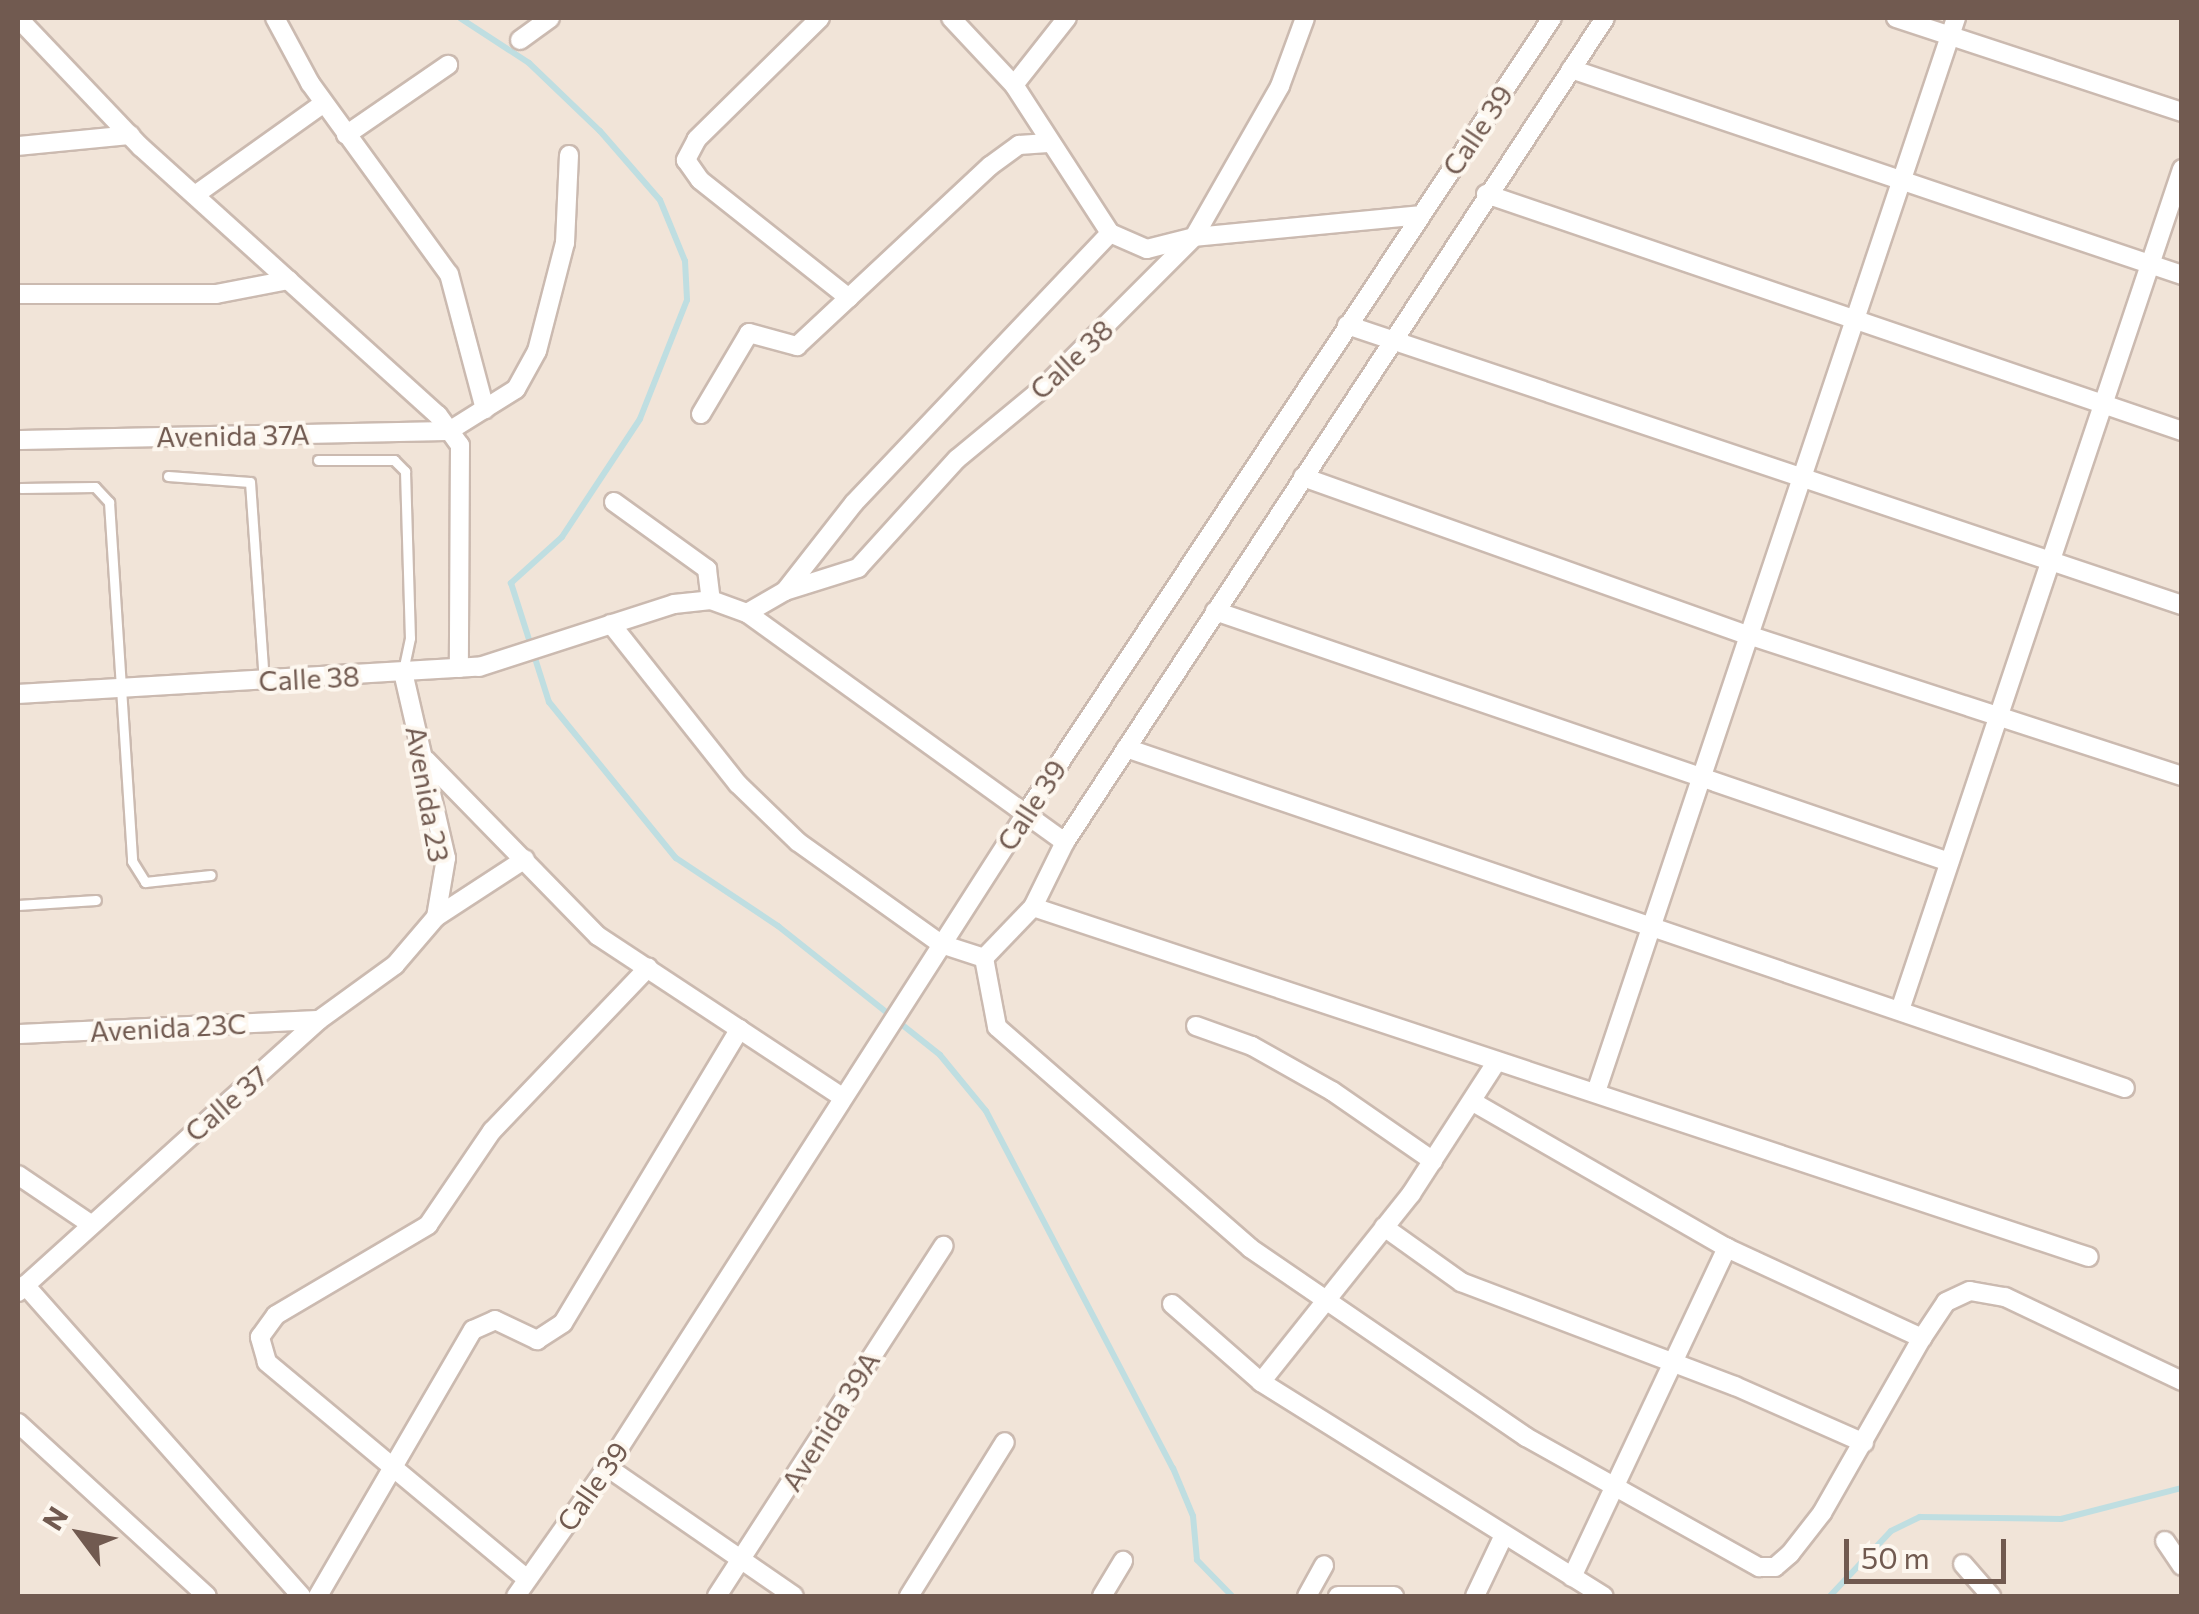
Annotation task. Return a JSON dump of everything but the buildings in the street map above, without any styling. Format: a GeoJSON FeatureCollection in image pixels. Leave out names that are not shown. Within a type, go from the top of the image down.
{"type":"FeatureCollection","features":[{"type":"Feature","properties":{"kind":"street"},"geometry":{"type":"LineString","coordinates":[[18,18],[130,135],[460,445],[459,668]]}},
{"type":"Feature","properties":{"kind":"street"},"geometry":{"type":"LineString","coordinates":[[275,18],[324,104],[449,274],[485,408]]}},
{"type":"Feature","properties":{"kind":"street"},"geometry":{"type":"LineString","coordinates":[[520,40],[550,18]]}},
{"type":"Feature","properties":{"kind":"street"},"geometry":{"type":"LineString","coordinates":[[820,18],[697,139],[686,160],[700,180],[849,298]]}},
{"type":"Feature","properties":{"kind":"street"},"geometry":{"type":"LineString","coordinates":[[951,18],[1014,86],[1110,232],[1147,249],[1194,237],[1420,215]]}},
{"type":"Feature","properties":{"kind":"street"},"geometry":{"type":"LineString","coordinates":[[1014,86],[1066,18]]}},
{"type":"Feature","properties":{"kind":"street","name":"Calle 38"},"geometry":{"type":"LineString","coordinates":[[748,613],[785,591],[858,568],[957,459],[1044,387],[1194,237],[1280,86],[1305,18]]}},
{"type":"Feature","properties":{"kind":"street","name":"Calle 39"},"geometry":{"type":"LineString","coordinates":[[516,1596],[606,1468],[1026,812],[1552,18]]}},
{"type":"Feature","properties":{"kind":"street"},"geometry":{"type":"LineString","coordinates":[[984,958],[1033,908],[1065,842],[1486,194],[1605,18]]}},
{"type":"Feature","properties":{"kind":"street"},"geometry":{"type":"LineString","coordinates":[[1896,18],[2182,112]]}},
{"type":"Feature","properties":{"kind":"street"},"geometry":{"type":"LineString","coordinates":[[1596,1092],[1704,776],[1745,634],[1956,18]]}},
{"type":"Feature","properties":{"kind":"street"},"geometry":{"type":"LineString","coordinates":[[346,135],[448,65]]}},
{"type":"Feature","properties":{"kind":"street"},"geometry":{"type":"LineString","coordinates":[[1571,69],[2182,275]]}},
{"type":"Feature","properties":{"kind":"street"},"geometry":{"type":"LineString","coordinates":[[195,195],[324,104]]}},
{"type":"Feature","properties":{"kind":"street"},"geometry":{"type":"LineString","coordinates":[[18,146],[130,135]]}},
{"type":"Feature","properties":{"kind":"street"},"geometry":{"type":"LineString","coordinates":[[700,414],[749,333],[797,346],[990,166],[1019,145],[1048,143]]}},
{"type":"Feature","properties":{"kind":"street"},"geometry":{"type":"LineString","coordinates":[[449,431],[516,389],[537,351],[565,242],[569,156]]}},
{"type":"Feature","properties":{"kind":"street"},"geometry":{"type":"LineString","coordinates":[[1900,1010],[2054,562],[2182,169]]}},
{"type":"Feature","properties":{"kind":"street"},"geometry":{"type":"LineString","coordinates":[[1486,194],[2182,431]]}},
{"type":"Feature","properties":{"kind":"street"},"geometry":{"type":"LineString","coordinates":[[785,591],[854,503],[1110,232]]}},
{"type":"Feature","properties":{"kind":"street"},"geometry":{"type":"LineString","coordinates":[[18,294],[216,294],[288,280]]}},
{"type":"Feature","properties":{"kind":"street"},"geometry":{"type":"LineString","coordinates":[[1348,326],[2182,605]]}},
{"type":"Feature","properties":{"kind":"street","name":"Avenida 37A"},"geometry":{"type":"LineString","coordinates":[[18,440],[449,431]]}},
{"type":"Feature","properties":{"kind":"street"},"geometry":{"type":"LineString","coordinates":[[1303,477],[1997,720],[2182,776]]}},
{"type":"Feature","properties":{"kind":"street"},"geometry":{"type":"LineString","coordinates":[[614,502],[707,569],[711,600],[748,613],[1065,842]]}},
{"type":"Feature","properties":{"kind":"street","name":"Calle 38"},"geometry":{"type":"LineString","coordinates":[[18,694],[459,668],[711,600]]}},
{"type":"Feature","properties":{"kind":"street"},"geometry":{"type":"LineString","coordinates":[[1216,611],[1950,862]]}},
{"type":"Feature","properties":{"kind":"street"},"geometry":{"type":"LineString","coordinates":[[611,624],[738,784],[798,842],[941,944],[984,958]]}},
{"type":"Feature","properties":{"kind":"street","name":"Avenida 23"},"geometry":{"type":"LineString","coordinates":[[403,672],[446,858],[436,917]]}},
{"type":"Feature","properties":{"kind":"street"},"geometry":{"type":"LineString","coordinates":[[1126,748],[2126,1088]]}},
{"type":"Feature","properties":{"kind":"street"},"geometry":{"type":"LineString","coordinates":[[426,760],[598,936],[842,1097]]}},
{"type":"Feature","properties":{"kind":"street"},"geometry":{"type":"LineString","coordinates":[[436,917],[525,859]]}},
{"type":"Feature","properties":{"kind":"street"},"geometry":{"type":"LineString","coordinates":[[1033,908],[2089,1257]]}},
{"type":"Feature","properties":{"kind":"street","name":"Calle 37"},"geometry":{"type":"LineString","coordinates":[[21,1289],[89,1223],[319,1020],[395,965],[436,917]]}},
{"type":"Feature","properties":{"kind":"street"},"geometry":{"type":"LineString","coordinates":[[984,958],[997,1026],[1250,1248],[1326,1304],[1526,1437],[1616,1484],[1743,1561],[1775,1567],[1822,1513],[1922,1338],[1946,1302],[1970,1290],[2005,1297],[2182,1380]]}},
{"type":"Feature","properties":{"kind":"street"},"geometry":{"type":"LineString","coordinates":[[527,1579],[392,1472],[267,1362],[260,1350],[264,1328],[428,1224],[492,1130],[648,968]]}},
{"type":"Feature","properties":{"kind":"street","name":"Avenida 23C"},"geometry":{"type":"LineString","coordinates":[[18,1034],[319,1020]]}},
{"type":"Feature","properties":{"kind":"street"},"geometry":{"type":"LineString","coordinates":[[1196,1026],[1252,1046],[1332,1091],[1433,1160]]}},
{"type":"Feature","properties":{"kind":"street"},"geometry":{"type":"LineString","coordinates":[[318,1596],[473,1330],[495,1320],[536,1340],[562,1323],[740,1029]]}},
{"type":"Feature","properties":{"kind":"street"},"geometry":{"type":"LineString","coordinates":[[1261,1382],[1384,1228],[1473,1102],[1497,1061]]}},
{"type":"Feature","properties":{"kind":"street"},"geometry":{"type":"LineString","coordinates":[[1473,1102],[1728,1248],[1922,1338]]}},
{"type":"Feature","properties":{"kind":"street"},"geometry":{"type":"LineString","coordinates":[[18,1175],[89,1223]]}},
{"type":"Feature","properties":{"kind":"street"},"geometry":{"type":"LineString","coordinates":[[1384,1228],[1461,1282],[1864,1443]]}},
{"type":"Feature","properties":{"kind":"street","name":"Avenida 39A"},"geometry":{"type":"LineString","coordinates":[[717,1596],[943,1246]]}},
{"type":"Feature","properties":{"kind":"street"},"geometry":{"type":"LineString","coordinates":[[1572,1578],[1728,1248]]}},
{"type":"Feature","properties":{"kind":"street"},"geometry":{"type":"LineString","coordinates":[[21,1289],[301,1596]]}},
{"type":"Feature","properties":{"kind":"street"},"geometry":{"type":"LineString","coordinates":[[1172,1304],[1261,1382],[1604,1596]]}},
{"type":"Feature","properties":{"kind":"street"},"geometry":{"type":"LineString","coordinates":[[18,1423],[207,1596]]}},
{"type":"Feature","properties":{"kind":"street"},"geometry":{"type":"LineString","coordinates":[[909,1596],[1004,1442]]}},
{"type":"Feature","properties":{"kind":"street"},"geometry":{"type":"LineString","coordinates":[[606,1468],[794,1596]]}},
{"type":"Feature","properties":{"kind":"street"},"geometry":{"type":"LineString","coordinates":[[1475,1596],[1504,1536]]}},
{"type":"Feature","properties":{"kind":"street"},"geometry":{"type":"LineString","coordinates":[[2165,1542],[2182,1566]]}},
{"type":"Feature","properties":{"kind":"street"},"geometry":{"type":"LineString","coordinates":[[1102,1596],[1123,1561]]}},
{"type":"Feature","properties":{"kind":"street"},"geometry":{"type":"LineString","coordinates":[[1963,1564],[1991,1596]]}},
{"type":"Feature","properties":{"kind":"street"},"geometry":{"type":"LineString","coordinates":[[1307,1596],[1324,1565]]}},
{"type":"Feature","properties":{"kind":"street"},"geometry":{"type":"LineString","coordinates":[[1338,1596],[1394,1596]]}},
{"type":"Feature","properties":{"kind":"lane"},"geometry":{"type":"LineString","coordinates":[[318,460],[394,460],[405,471],[410,638],[403,672]]}},
{"type":"Feature","properties":{"kind":"lane"},"geometry":{"type":"LineString","coordinates":[[168,476],[242,477],[254,492],[264,680]]}},
{"type":"Feature","properties":{"kind":"lane"},"geometry":{"type":"LineString","coordinates":[[22,488],[95,487],[110,502],[120,688],[137,874],[145,882],[211,875]]}},
{"type":"Feature","properties":{"kind":"lane"},"geometry":{"type":"LineString","coordinates":[[18,905],[96,900]]}},
{"type":"Feature","properties":{"kind":"shaded area"},"geometry":{"type":"Polygon","coordinates":[[[18,18],[2181,18],[2181,1596],[18,1596],[18,18]]]}},
{"type":"Feature","properties":{"kind":"waterway"},"geometry":{"type":"LineString","coordinates":[[460,18],[529,63],[600,131],[660,200],[685,261],[687,300],[640,419],[562,537],[511,583],[549,702],[676,858],[778,926],[940,1055],[986,1111],[1173,1468],[1193,1516],[1197,1560],[1232,1596]]}},
{"type":"Feature","properties":{"kind":"waterway"},"geometry":{"type":"LineString","coordinates":[[1830,1596],[1891,1531],[1920,1517],[2061,1519],[2182,1488]]}}]}
